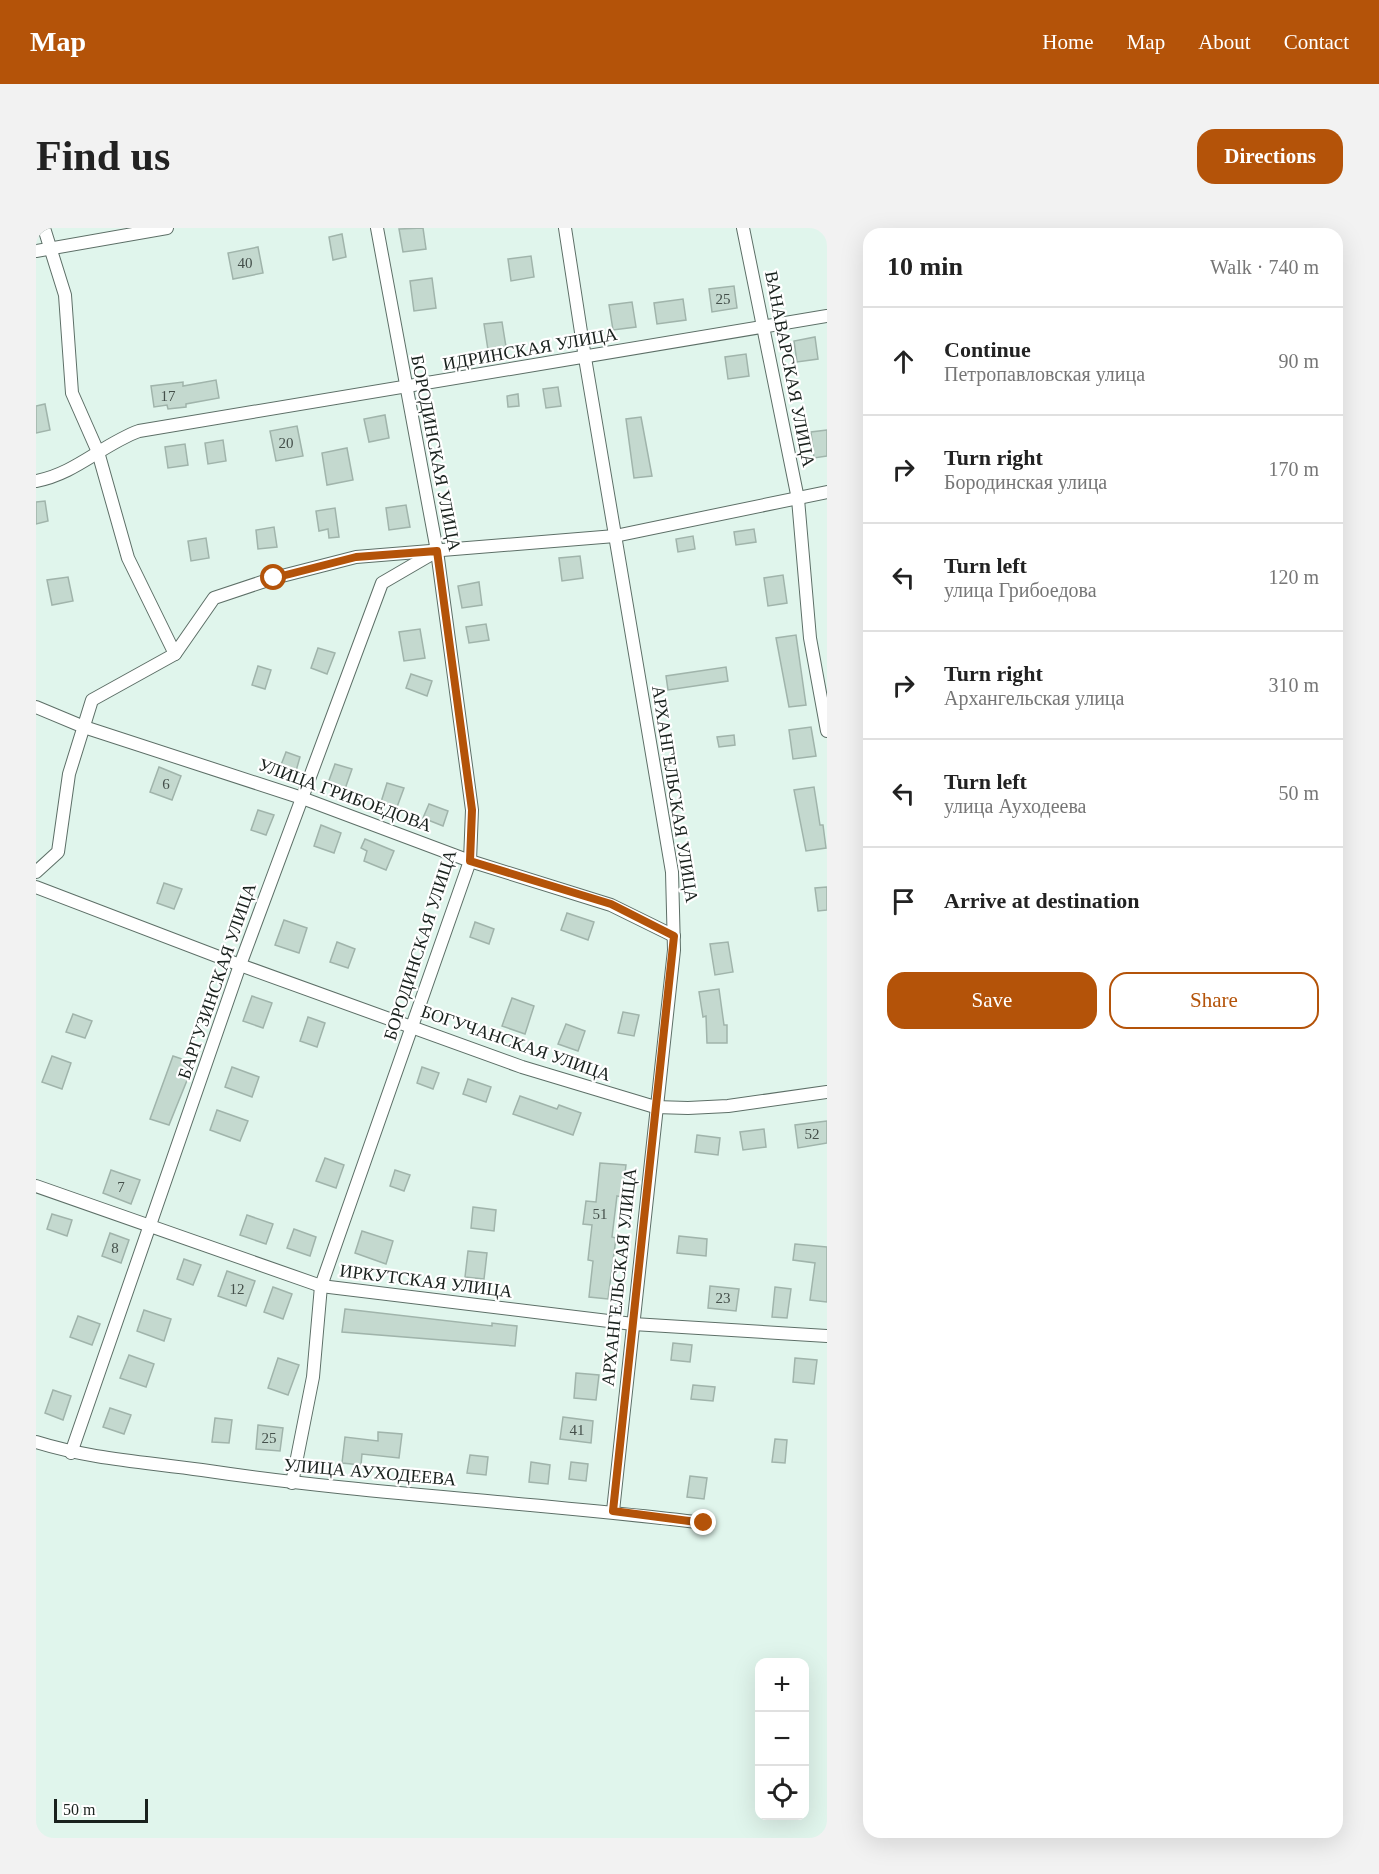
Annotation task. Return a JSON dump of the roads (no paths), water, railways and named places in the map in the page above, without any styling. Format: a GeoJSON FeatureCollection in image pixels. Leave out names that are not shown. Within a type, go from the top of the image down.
{"type":"FeatureCollection","features":[{"type":"Feature","properties":{"kind":"street"},"geometry":{"type":"LineString","coordinates":[[44,228],[42,250],[65,295],[72,393],[98,452],[128,558],[175,654]]}},
{"type":"Feature","properties":{"kind":"street"},"geometry":{"type":"LineString","coordinates":[[42,250],[167,228]]}},
{"type":"Feature","properties":{"kind":"street","name":"БОРОДИНСКАЯ УЛИЦА"},"geometry":{"type":"LineString","coordinates":[[292,1483],[314,1377],[321,1286],[470,861],[472,810],[437,551],[405,388],[378,228]]}},
{"type":"Feature","properties":{"kind":"street","name":"АРХАНГЕЛЬСКАЯ УЛИЦА"},"geometry":{"type":"LineString","coordinates":[[565,228],[672,872],[674,936],[613,1511]]}},
{"type":"Feature","properties":{"kind":"street","name":"ВАНАВАРСКАЯ УЛИЦА"},"geometry":{"type":"LineString","coordinates":[[743,228],[798,499],[810,638],[827,731]]}},
{"type":"Feature","properties":{"kind":"street","name":"ИДРИНСКАЯ УЛИЦА"},"geometry":{"type":"LineString","coordinates":[[36,481],[73,469],[120,438],[139,431],[827,316]]}},
{"type":"Feature","properties":{"kind":"street"},"geometry":{"type":"LineString","coordinates":[[36,872],[58,852],[69,774],[92,700],[175,654],[214,598],[274,578],[356,557],[615,536],[827,492]]}},
{"type":"Feature","properties":{"kind":"street","name":"БАРГУЗИНСКАЯ УЛИЦА"},"geometry":{"type":"LineString","coordinates":[[72,1453],[240,965],[382,583],[437,551]]}},
{"type":"Feature","properties":{"kind":"street","name":"УЛИЦА ГРИБОЕДОВА"},"geometry":{"type":"LineString","coordinates":[[36,707],[84,727],[302,798],[470,861],[611,904],[674,936]]}},
{"type":"Feature","properties":{"kind":"street","name":"БОГУЧАНСКАЯ УЛИЦА"},"geometry":{"type":"LineString","coordinates":[[36,887],[240,965],[522,1067],[655,1107],[728,1106],[827,1092]]}},
{"type":"Feature","properties":{"kind":"street","name":"ИРКУТСКАЯ УЛИЦА"},"geometry":{"type":"LineString","coordinates":[[36,1186],[321,1286],[633,1324],[827,1336]]}},
{"type":"Feature","properties":{"kind":"street","name":"УЛИЦА АУХОДЕЕВА"},"geometry":{"type":"LineString","coordinates":[[36,1442],[72,1453],[292,1483],[613,1511],[704,1523]]}}]}
